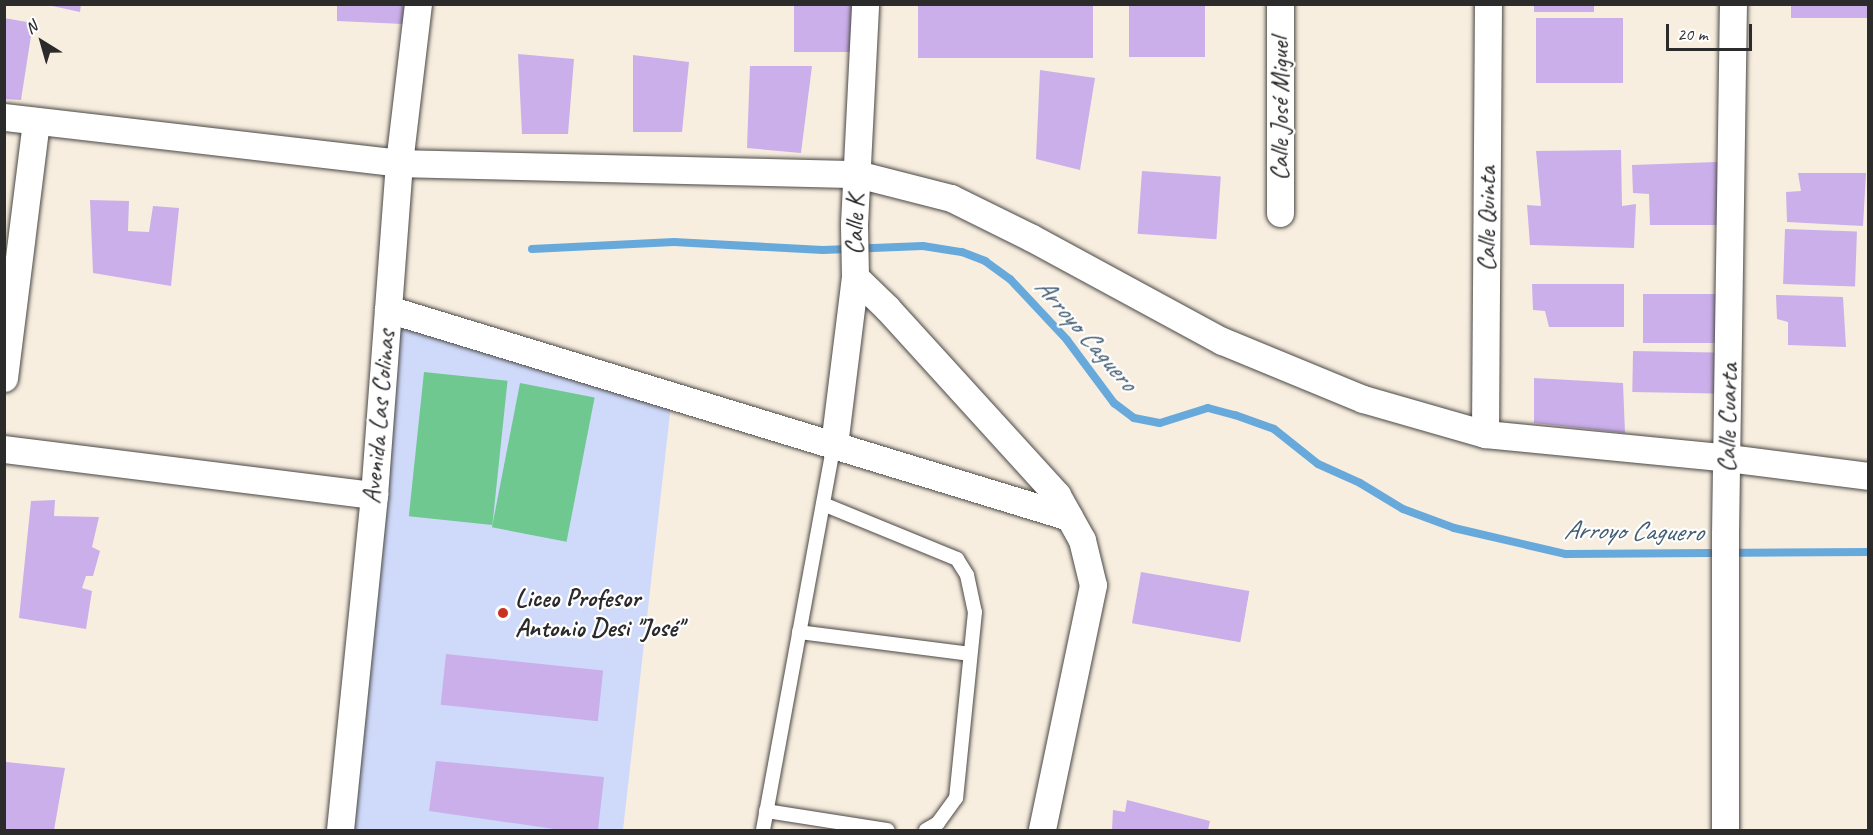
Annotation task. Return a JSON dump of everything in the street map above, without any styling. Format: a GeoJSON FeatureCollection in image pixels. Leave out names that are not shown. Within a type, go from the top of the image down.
{"type":"FeatureCollection","features":[{"type":"Feature","properties":{"kind":"street","name":"Avenida Las Colinas"},"geometry":{"type":"LineString","coordinates":[[340,831],[374,495],[399,163],[418,4]]}},
{"type":"Feature","properties":{"kind":"street","name":"Calle K"},"geometry":{"type":"LineString","coordinates":[[834,445],[855,269],[854,224],[865,4]]}},
{"type":"Feature","properties":{"kind":"street","name":"Calle José Miguel"},"geometry":{"type":"LineString","coordinates":[[1280,4],[1280,213]]}},
{"type":"Feature","properties":{"kind":"street","name":"Calle Quinta"},"geometry":{"type":"LineString","coordinates":[[1485,434],[1488,4]]}},
{"type":"Feature","properties":{"kind":"street","name":"Calle Cuarta"},"geometry":{"type":"LineString","coordinates":[[1725,831],[1725,534],[1728,458],[1733,4]]}},
{"type":"Feature","properties":{"kind":"street"},"geometry":{"type":"LineString","coordinates":[[4,117],[399,163],[857,174],[951,198],[1032,238],[1222,341],[1352,395],[1485,434],[1728,458],[1869,477]]}},
{"type":"Feature","properties":{"kind":"street"},"geometry":{"type":"LineString","coordinates":[[4,378],[36,121]]}},
{"type":"Feature","properties":{"kind":"street"},"geometry":{"type":"LineString","coordinates":[[855,269],[1057,495],[1082,540],[1093,585],[1042,831]]}},
{"type":"Feature","properties":{"kind":"street"},"geometry":{"type":"LineString","coordinates":[[388,309],[1069,517]]}},
{"type":"Feature","properties":{"kind":"street"},"geometry":{"type":"LineString","coordinates":[[4,449],[374,495]]}},
{"type":"Feature","properties":{"kind":"lane"},"geometry":{"type":"LineString","coordinates":[[763,831],[834,445]]}},
{"type":"Feature","properties":{"kind":"lane"},"geometry":{"type":"LineString","coordinates":[[824,504],[957,559],[967,575],[975,612],[957,798],[938,823],[926,831]]}},
{"type":"Feature","properties":{"kind":"lane"},"geometry":{"type":"LineString","coordinates":[[800,632],[970,654]]}},
{"type":"Feature","properties":{"kind":"lane"},"geometry":{"type":"LineString","coordinates":[[766,811],[888,831]]}},
{"type":"Feature","properties":{"kind":"shaded area","name":"Liceo Profesor Antonio Desi \"José\""},"geometry":{"type":"Polygon","coordinates":[[[388,309],[672,396],[623,830],[339,830],[388,309]]]}},
{"type":"Feature","properties":{"kind":"green space"},"geometry":{"type":"Polygon","coordinates":[[[424,372],[508,381],[492,525],[409,516],[424,372]]]}},
{"type":"Feature","properties":{"kind":"green space"},"geometry":{"type":"Polygon","coordinates":[[[520,383],[595,398],[567,542],[492,527],[520,383]]]}},
{"type":"Feature","properties":{"kind":"building"},"geometry":{"type":"Polygon","coordinates":[[[43,4],[81,4],[80,12],[43,4]]]}},
{"type":"Feature","properties":{"kind":"building"},"geometry":{"type":"Polygon","coordinates":[[[337,4],[404,4],[403,24],[337,21],[337,4]]]}},
{"type":"Feature","properties":{"kind":"building"},"geometry":{"type":"Polygon","coordinates":[[[794,4],[858,4],[858,52],[794,52],[794,4]]]}},
{"type":"Feature","properties":{"kind":"building"},"geometry":{"type":"Polygon","coordinates":[[[918,4],[1093,4],[1093,58],[918,58],[918,4]]]}},
{"type":"Feature","properties":{"kind":"building"},"geometry":{"type":"Polygon","coordinates":[[[1129,4],[1205,4],[1205,57],[1129,57],[1129,4]]]}},
{"type":"Feature","properties":{"kind":"building"},"geometry":{"type":"Polygon","coordinates":[[[1534,4],[1594,4],[1594,12],[1534,12],[1534,4]]]}},
{"type":"Feature","properties":{"kind":"building"},"geometry":{"type":"Polygon","coordinates":[[[1791,5],[1867,5],[1867,18],[1791,18],[1791,5]]]}},
{"type":"Feature","properties":{"kind":"building"},"geometry":{"type":"Polygon","coordinates":[[[4,18],[33,23],[21,100],[4,99],[4,18]]]}},
{"type":"Feature","properties":{"kind":"building"},"geometry":{"type":"Polygon","coordinates":[[[1536,18],[1623,18],[1623,83],[1536,83],[1536,18]]]}},
{"type":"Feature","properties":{"kind":"building"},"geometry":{"type":"Polygon","coordinates":[[[518,54],[574,59],[568,134],[522,134],[518,54]]]}},
{"type":"Feature","properties":{"kind":"building"},"geometry":{"type":"Polygon","coordinates":[[[633,55],[689,62],[682,132],[633,132],[633,55]]]}},
{"type":"Feature","properties":{"kind":"building"},"geometry":{"type":"Polygon","coordinates":[[[750,66],[812,66],[801,153],[747,148],[750,66]]]}},
{"type":"Feature","properties":{"kind":"building"},"geometry":{"type":"Polygon","coordinates":[[[1040,70],[1095,78],[1080,170],[1036,159],[1040,70]]]}},
{"type":"Feature","properties":{"kind":"building"},"geometry":{"type":"Polygon","coordinates":[[[1621,150],[1622,206],[1636,204],[1634,248],[1530,245],[1527,205],[1541,206],[1536,151],[1621,150]]]}},
{"type":"Feature","properties":{"kind":"building"},"geometry":{"type":"Polygon","coordinates":[[[1717,162],[1719,225],[1650,225],[1649,194],[1633,193],[1632,165],[1717,162]]]}},
{"type":"Feature","properties":{"kind":"building"},"geometry":{"type":"Polygon","coordinates":[[[1142,171],[1221,177],[1216,239],[1138,234],[1142,171]]]}},
{"type":"Feature","properties":{"kind":"building"},"geometry":{"type":"Polygon","coordinates":[[[1798,173],[1866,173],[1863,226],[1787,222],[1786,192],[1801,191],[1798,173]]]}},
{"type":"Feature","properties":{"kind":"building"},"geometry":{"type":"Polygon","coordinates":[[[90,200],[129,201],[128,231],[149,232],[153,206],[179,208],[171,286],[93,273],[90,200]]]}},
{"type":"Feature","properties":{"kind":"building"},"geometry":{"type":"Polygon","coordinates":[[[1785,229],[1857,232],[1855,286],[1783,284],[1785,229]]]}},
{"type":"Feature","properties":{"kind":"building"},"geometry":{"type":"Polygon","coordinates":[[[1532,284],[1624,284],[1624,327],[1549,327],[1545,311],[1533,310],[1532,284]]]}},
{"type":"Feature","properties":{"kind":"building"},"geometry":{"type":"Polygon","coordinates":[[[1643,294],[1739,294],[1739,343],[1643,343],[1643,294]]]}},
{"type":"Feature","properties":{"kind":"building"},"geometry":{"type":"Polygon","coordinates":[[[1776,295],[1843,297],[1846,347],[1788,345],[1788,322],[1777,319],[1776,295]]]}},
{"type":"Feature","properties":{"kind":"building"},"geometry":{"type":"Polygon","coordinates":[[[1633,351],[1715,352],[1714,393],[1632,392],[1633,351]]]}},
{"type":"Feature","properties":{"kind":"building"},"geometry":{"type":"Polygon","coordinates":[[[1534,378],[1623,383],[1625,433],[1534,423],[1534,378]]]}},
{"type":"Feature","properties":{"kind":"building"},"geometry":{"type":"Polygon","coordinates":[[[55,500],[54,516],[99,517],[92,547],[100,551],[93,576],[86,576],[82,588],[92,591],[86,629],[19,618],[31,501],[55,500]]]}},
{"type":"Feature","properties":{"kind":"building"},"geometry":{"type":"Polygon","coordinates":[[[1141,572],[1249,591],[1240,642],[1132,623],[1141,572]]]}},
{"type":"Feature","properties":{"kind":"building"},"geometry":{"type":"Polygon","coordinates":[[[446,654],[603,671],[598,721],[441,705],[446,654]]]}},
{"type":"Feature","properties":{"kind":"building"},"geometry":{"type":"Polygon","coordinates":[[[436,761],[604,777],[598,830],[561,830],[429,811],[436,761]]]}},
{"type":"Feature","properties":{"kind":"building"},"geometry":{"type":"Polygon","coordinates":[[[6,762],[65,768],[54,830],[4,830],[6,762]]]}},
{"type":"Feature","properties":{"kind":"building"},"geometry":{"type":"Polygon","coordinates":[[[1127,800],[1210,821],[1208,830],[1112,830],[1113,810],[1125,812],[1127,800]]]}},
{"type":"Feature","properties":{"kind":"waterway","name":"Arroyo Caguero"},"geometry":{"type":"LineString","coordinates":[[532,249],[674,242],[823,250],[923,246],[962,252],[985,261],[1010,279],[1067,340],[1114,403],[1134,418],[1160,423],[1208,408],[1235,415],[1274,429],[1318,464],[1360,483],[1403,509],[1454,528],[1566,554],[1868,552]]}},
{"type":"Feature","properties":{"kind":"place","name":"Liceo Profesor Antonio Desi \"José\""},"geometry":{"type":"Point","coordinates":[503,613]}}]}
